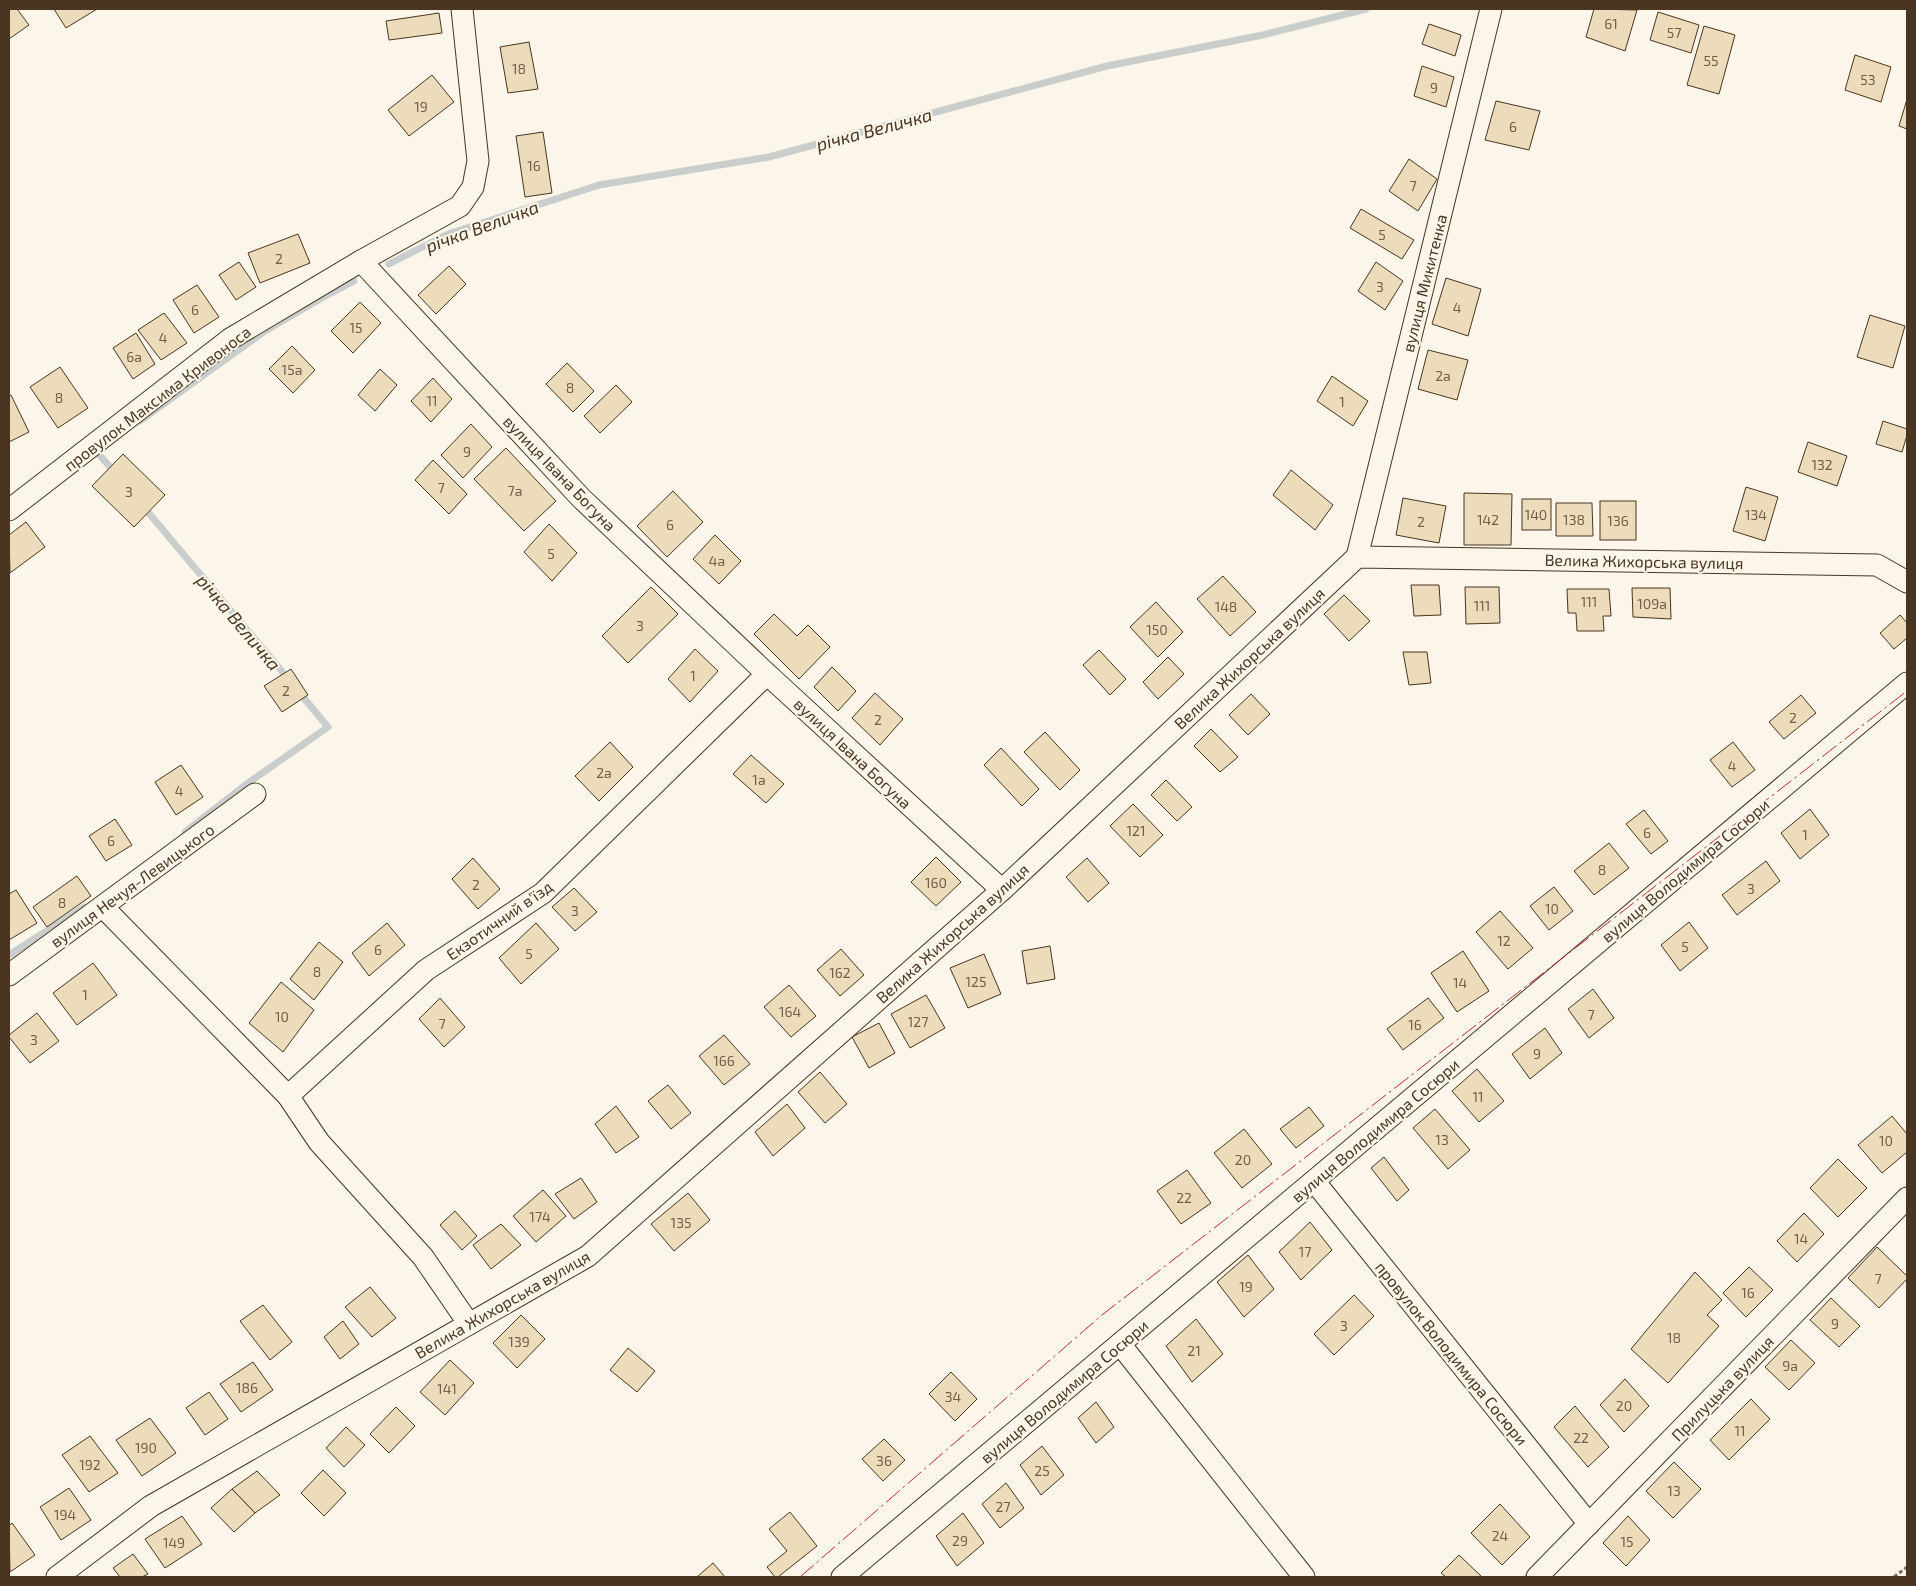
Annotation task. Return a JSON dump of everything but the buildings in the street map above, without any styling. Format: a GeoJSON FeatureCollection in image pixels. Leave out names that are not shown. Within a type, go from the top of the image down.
{"type":"FeatureCollection","features":[{"type":"Feature","properties":{"kind":"street"},"geometry":{"type":"LineString","coordinates":[[361,261],[460,206],[473,187],[478,161],[462,9]]}},
{"type":"Feature","properties":{"kind":"street","name":"вулиця Микитенка"},"geometry":{"type":"LineString","coordinates":[[1357,557],[1491,9]]}},
{"type":"Feature","properties":{"kind":"street","name":"провулок Максима Кривоноса"},"geometry":{"type":"LineString","coordinates":[[9,510],[230,339],[361,261]]}},
{"type":"Feature","properties":{"kind":"street","name":"вулиця Івана Богуна"},"geometry":{"type":"LineString","coordinates":[[361,261],[581,498],[767,674],[1002,890]]}},
{"type":"Feature","properties":{"kind":"street","name":"Велика Жихорська вулиця"},"geometry":{"type":"LineString","coordinates":[[57,1577],[152,1506],[588,1256],[1002,890],[1357,557],[1877,565],[1907,582]]}},
{"type":"Feature","properties":{"kind":"street","name":"Екзотичний в'їзд"},"geometry":{"type":"LineString","coordinates":[[288,1096],[426,970],[543,893],[767,674]]}},
{"type":"Feature","properties":{"kind":"street","name":"вулиця Володимира Сосюри"},"geometry":{"type":"LineString","coordinates":[[842,1577],[1907,683]]}},
{"type":"Feature","properties":{"kind":"street","name":"вулиця Нечуя-Левицького"},"geometry":{"type":"LineString","coordinates":[[9,975],[255,794]]}},
{"type":"Feature","properties":{"kind":"street"},"geometry":{"type":"LineString","coordinates":[[103,907],[288,1096],[319,1142],[423,1257],[469,1324]]}},
{"type":"Feature","properties":{"kind":"street","name":"провулок Володимира Сосюри"},"geometry":{"type":"LineString","coordinates":[[1314,1181],[1589,1524]]}},
{"type":"Feature","properties":{"kind":"street","name":"Прилуцька вулиця"},"geometry":{"type":"LineString","coordinates":[[1536,1577],[1907,1198]]}},
{"type":"Feature","properties":{"kind":"street"},"geometry":{"type":"LineString","coordinates":[[1120,1344],[1304,1577]]}},
{"type":"Feature","properties":{"kind":"path"},"geometry":{"type":"LineString","coordinates":[[1894,1577],[1907,1567]]}},
{"type":"Feature","properties":{"kind":"waterway","name":"річка Величка"},"geometry":{"type":"LineString","coordinates":[[389,264],[448,234],[599,185],[769,157],[1107,66],[1263,35],[1366,9]]}},
{"type":"Feature","properties":{"kind":"waterway","name":"річка Величка"},"geometry":{"type":"LineString","coordinates":[[140,421],[265,331],[354,281]]}},
{"type":"Feature","properties":{"kind":"waterway","name":"річка Величка"},"geometry":{"type":"LineString","coordinates":[[101,449],[97,452],[116,474]]}},
{"type":"Feature","properties":{"kind":"waterway","name":"річка Величка"},"geometry":{"type":"LineString","coordinates":[[142,505],[290,681]]}},
{"type":"Feature","properties":{"kind":"waterway","name":"річка Величка"},"geometry":{"type":"LineString","coordinates":[[185,832],[248,783],[328,727],[298,691]]}},
{"type":"Feature","properties":{"kind":"waterway","name":"річка Величка"},"geometry":{"type":"LineString","coordinates":[[9,955],[84,907]]}},
{"type":"Feature","properties":{"kind":"power"},"geometry":{"type":"LineString","coordinates":[[800,1577],[1102,1315],[1907,691]]}}]}
